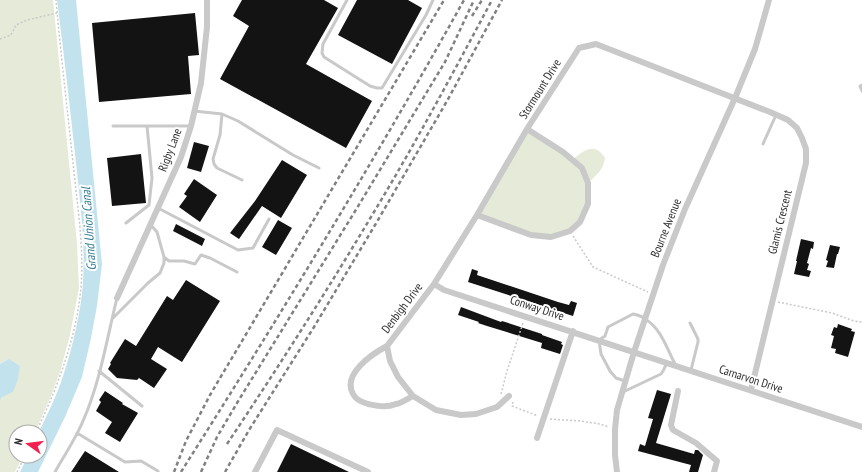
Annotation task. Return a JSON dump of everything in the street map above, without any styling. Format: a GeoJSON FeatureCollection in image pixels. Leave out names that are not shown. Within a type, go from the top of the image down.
{"type":"FeatureCollection","features":[{"type":"Feature","properties":{"kind":"street","name":"Rigby Lane"},"geometry":{"type":"LineString","coordinates":[[117,298],[181,157],[191,126],[201,83],[207,27],[207,0]]}},
{"type":"Feature","properties":{"kind":"street","name":"Bourne Avenue"},"geometry":{"type":"LineString","coordinates":[[617,472],[615,456],[615,429],[617,410],[662,265],[755,49],[769,0]]}},
{"type":"Feature","properties":{"kind":"street","name":"Stormount Drive"},"geometry":{"type":"LineString","coordinates":[[434,284],[477,215],[527,129],[579,48],[596,44],[735,98]]}},
{"type":"Feature","properties":{"kind":"street","name":"Glamis Crescent"},"geometry":{"type":"LineString","coordinates":[[735,98],[788,120],[797,128],[806,149],[806,163],[751,390]]}},
{"type":"Feature","properties":{"kind":"street"},"geometry":{"type":"LineString","coordinates":[[477,215],[531,235],[551,237],[570,231],[580,222],[588,204],[588,183],[582,168],[563,152],[527,129]]}},
{"type":"Feature","properties":{"kind":"street","name":"Conway Drive"},"geometry":{"type":"LineString","coordinates":[[434,284],[444,290],[634,352]]}},
{"type":"Feature","properties":{"kind":"street","name":"Denbigh Drive"},"geometry":{"type":"LineString","coordinates":[[412,396],[396,404],[382,407],[362,402],[354,397],[351,390],[350,381],[365,360],[387,346],[434,284]]}},
{"type":"Feature","properties":{"kind":"street"},"geometry":{"type":"LineString","coordinates":[[537,438],[573,331]]}},
{"type":"Feature","properties":{"kind":"street","name":"Denbigh Drive"},"geometry":{"type":"LineString","coordinates":[[387,346],[390,361],[398,377],[412,396],[436,410],[461,415],[476,414],[497,407],[509,396]]}},
{"type":"Feature","properties":{"kind":"street","name":"Carnarvon Drive"},"geometry":{"type":"LineString","coordinates":[[634,352],[862,427]]}},
{"type":"Feature","properties":{"kind":"street"},"geometry":{"type":"LineString","coordinates":[[678,391],[671,425],[673,430],[696,443],[717,460],[714,472]]}},
{"type":"Feature","properties":{"kind":"street"},"geometry":{"type":"LineString","coordinates":[[255,472],[277,430],[368,472]]}},
{"type":"Feature","properties":{"kind":"lane"},"geometry":{"type":"LineString","coordinates":[[346,0],[323,44],[322,53],[328,60],[370,86],[377,88],[382,88],[426,15],[433,0]]}},
{"type":"Feature","properties":{"kind":"lane"},"geometry":{"type":"LineString","coordinates":[[862,85],[860,86],[862,91]]}},
{"type":"Feature","properties":{"kind":"lane"},"geometry":{"type":"LineString","coordinates":[[194,111],[222,114],[238,121],[319,168]]}},
{"type":"Feature","properties":{"kind":"lane"},"geometry":{"type":"LineString","coordinates":[[222,114],[220,135],[213,159],[214,164],[217,168],[242,180]]}},
{"type":"Feature","properties":{"kind":"lane"},"geometry":{"type":"LineString","coordinates":[[763,144],[776,114]]}},
{"type":"Feature","properties":{"kind":"lane"},"geometry":{"type":"LineString","coordinates":[[113,126],[191,126]]}},
{"type":"Feature","properties":{"kind":"lane"},"geometry":{"type":"LineString","coordinates":[[126,223],[149,205],[152,178],[147,126]]}},
{"type":"Feature","properties":{"kind":"lane"},"geometry":{"type":"LineString","coordinates":[[158,208],[238,250],[253,248],[269,219]]}},
{"type":"Feature","properties":{"kind":"lane"},"geometry":{"type":"LineString","coordinates":[[112,319],[160,273],[164,263],[164,257],[157,232],[150,224]]}},
{"type":"Feature","properties":{"kind":"lane"},"geometry":{"type":"LineString","coordinates":[[164,257],[169,261],[184,261],[195,264],[201,255],[237,272]]}},
{"type":"Feature","properties":{"kind":"lane"},"geometry":{"type":"LineString","coordinates":[[55,472],[83,422],[90,403],[117,298]]}},
{"type":"Feature","properties":{"kind":"lane"},"geometry":{"type":"LineString","coordinates":[[625,381],[616,378],[610,371],[601,354],[599,340],[605,336],[608,327],[633,314],[645,318],[653,325],[660,334],[676,366]]}},
{"type":"Feature","properties":{"kind":"lane"},"geometry":{"type":"LineString","coordinates":[[690,323],[698,339],[690,371]]}},
{"type":"Feature","properties":{"kind":"lane"},"geometry":{"type":"LineString","coordinates":[[622,392],[661,374],[667,363]]}},
{"type":"Feature","properties":{"kind":"lane"},"geometry":{"type":"LineString","coordinates":[[99,371],[142,406]]}},
{"type":"Feature","properties":{"kind":"lane"},"geometry":{"type":"LineString","coordinates":[[76,434],[125,462],[141,461],[158,472]]}},
{"type":"Feature","properties":{"kind":"path"},"geometry":{"type":"LineString","coordinates":[[40,424],[62,372],[72,336],[78,307],[82,269],[79,215],[56,0]]}},
{"type":"Feature","properties":{"kind":"path"},"geometry":{"type":"LineString","coordinates":[[0,39],[11,35],[16,25],[27,20],[57,13]]}},
{"type":"Feature","properties":{"kind":"path"},"geometry":{"type":"LineString","coordinates":[[570,231],[593,267],[653,294]]}},
{"type":"Feature","properties":{"kind":"path"},"geometry":{"type":"LineString","coordinates":[[773,301],[832,313],[854,321],[862,322]]}},
{"type":"Feature","properties":{"kind":"path"},"geometry":{"type":"LineString","coordinates":[[526,316],[511,358],[501,394],[511,398],[513,402],[512,406],[544,418],[600,424],[615,429]]}},
{"type":"Feature","properties":{"kind":"green space"},"geometry":{"type":"Polygon","coordinates":[[[0,0],[53,0],[77,244],[79,288],[70,335],[60,372],[39,424],[8,424],[8,464],[19,464],[15,472],[0,472],[0,401],[9,359],[0,364],[0,0]]]}},
{"type":"Feature","properties":{"kind":"green space"},"geometry":{"type":"Polygon","coordinates":[[[527,129],[572,160],[589,149],[597,150],[605,158],[597,175],[588,183],[588,204],[580,222],[570,231],[551,237],[531,235],[477,215],[527,129]]]}},
{"type":"Feature","properties":{"kind":"water","name":"Grand Union Canal"},"geometry":{"type":"Polygon","coordinates":[[[57,0],[76,0],[102,264],[97,306],[82,377],[48,452],[48,424],[43,424],[56,395],[67,365],[77,324],[82,290],[84,254],[82,218],[57,0]]]}},
{"type":"Feature","properties":{"kind":"water"},"geometry":{"type":"Polygon","coordinates":[[[9,359],[20,366],[18,379],[13,392],[2,397],[0,401],[0,364],[9,359]]]}},
{"type":"Feature","properties":{"kind":"water"},"geometry":{"type":"Polygon","coordinates":[[[24,464],[42,464],[38,472],[20,472],[24,464]]]}},
{"type":"Feature","properties":{"kind":"building"},"geometry":{"type":"Polygon","coordinates":[[[242,0],[324,0],[338,8],[306,64],[372,101],[346,148],[220,79],[249,26],[233,16],[242,0]]]}},
{"type":"Feature","properties":{"kind":"building"},"geometry":{"type":"Polygon","coordinates":[[[357,0],[408,0],[422,8],[392,64],[338,35],[357,0]]]}},
{"type":"Feature","properties":{"kind":"building"},"geometry":{"type":"Polygon","coordinates":[[[195,13],[199,55],[188,56],[191,94],[99,102],[92,23],[195,13]]]}},
{"type":"Feature","properties":{"kind":"building"},"geometry":{"type":"Polygon","coordinates":[[[194,142],[209,146],[201,172],[187,168],[194,142]]]}},
{"type":"Feature","properties":{"kind":"building"},"geometry":{"type":"Polygon","coordinates":[[[141,154],[146,203],[112,206],[107,158],[141,154]]]}},
{"type":"Feature","properties":{"kind":"building"},"geometry":{"type":"Polygon","coordinates":[[[282,160],[307,175],[281,218],[262,206],[239,239],[230,233],[255,201],[282,160]]]}},
{"type":"Feature","properties":{"kind":"building"},"geometry":{"type":"Polygon","coordinates":[[[194,179],[217,195],[200,222],[179,207],[187,196],[184,194],[194,179]]]}},
{"type":"Feature","properties":{"kind":"building"},"geometry":{"type":"Polygon","coordinates":[[[278,220],[292,228],[276,255],[262,247],[278,220]]]}},
{"type":"Feature","properties":{"kind":"building"},"geometry":{"type":"Polygon","coordinates":[[[176,224],[205,239],[202,246],[173,231],[176,224]]]}},
{"type":"Feature","properties":{"kind":"building"},"geometry":{"type":"Polygon","coordinates":[[[801,239],[814,242],[813,249],[811,248],[807,263],[809,264],[807,270],[811,271],[809,277],[794,274],[801,239]]]}},
{"type":"Feature","properties":{"kind":"building"},"geometry":{"type":"Polygon","coordinates":[[[830,245],[840,247],[834,268],[826,267],[828,261],[826,260],[830,245]]]}},
{"type":"Feature","properties":{"kind":"building"},"geometry":{"type":"Polygon","coordinates":[[[472,269],[478,271],[477,275],[558,302],[569,305],[571,301],[577,303],[573,316],[468,282],[472,269]]]}},
{"type":"Feature","properties":{"kind":"building"},"geometry":{"type":"Polygon","coordinates":[[[186,280],[220,301],[182,362],[158,347],[151,359],[167,369],[154,388],[139,378],[137,380],[117,378],[108,369],[111,364],[110,363],[125,339],[136,346],[167,296],[173,300],[186,280]]]}},
{"type":"Feature","properties":{"kind":"building"},"geometry":{"type":"Polygon","coordinates":[[[461,307],[562,342],[561,344],[563,345],[560,354],[541,348],[542,343],[478,323],[479,322],[458,315],[461,307]]]}},
{"type":"Feature","properties":{"kind":"building"},"geometry":{"type":"Polygon","coordinates":[[[838,324],[852,329],[851,331],[855,332],[848,357],[835,353],[836,349],[831,348],[834,336],[831,335],[834,327],[837,328],[838,324]]]}},
{"type":"Feature","properties":{"kind":"building"},"geometry":{"type":"Polygon","coordinates":[[[657,390],[671,394],[656,443],[694,454],[695,450],[698,450],[703,455],[698,472],[689,472],[691,465],[638,451],[640,444],[645,446],[653,419],[648,418],[657,390]]]}},
{"type":"Feature","properties":{"kind":"building"},"geometry":{"type":"Polygon","coordinates":[[[105,391],[123,403],[122,404],[138,413],[120,442],[105,433],[112,422],[96,411],[101,402],[99,400],[105,391]]]}},
{"type":"Feature","properties":{"kind":"building"},"geometry":{"type":"Polygon","coordinates":[[[291,444],[349,472],[277,472],[291,444]]]}},
{"type":"Feature","properties":{"kind":"building"},"geometry":{"type":"Polygon","coordinates":[[[85,451],[119,472],[71,472],[85,451]]]}},
{"type":"Feature","properties":{"kind":"railway"},"geometry":{"type":"LineString","coordinates":[[174,472],[186,441],[210,395],[444,0]]}},
{"type":"Feature","properties":{"kind":"railway"},"geometry":{"type":"LineString","coordinates":[[181,472],[326,238],[464,0]]}},
{"type":"Feature","properties":{"kind":"railway"},"geometry":{"type":"LineString","coordinates":[[201,472],[217,437],[237,403],[445,62],[474,0]]}},
{"type":"Feature","properties":{"kind":"railway"},"geometry":{"type":"LineString","coordinates":[[472,16],[482,0]]}},
{"type":"Feature","properties":{"kind":"railway"},"geometry":{"type":"LineString","coordinates":[[227,444],[354,246],[433,109],[492,0]]}},
{"type":"Feature","properties":{"kind":"railway"},"geometry":{"type":"LineString","coordinates":[[225,472],[249,430],[314,327],[378,220],[447,101],[502,0]]}}]}
